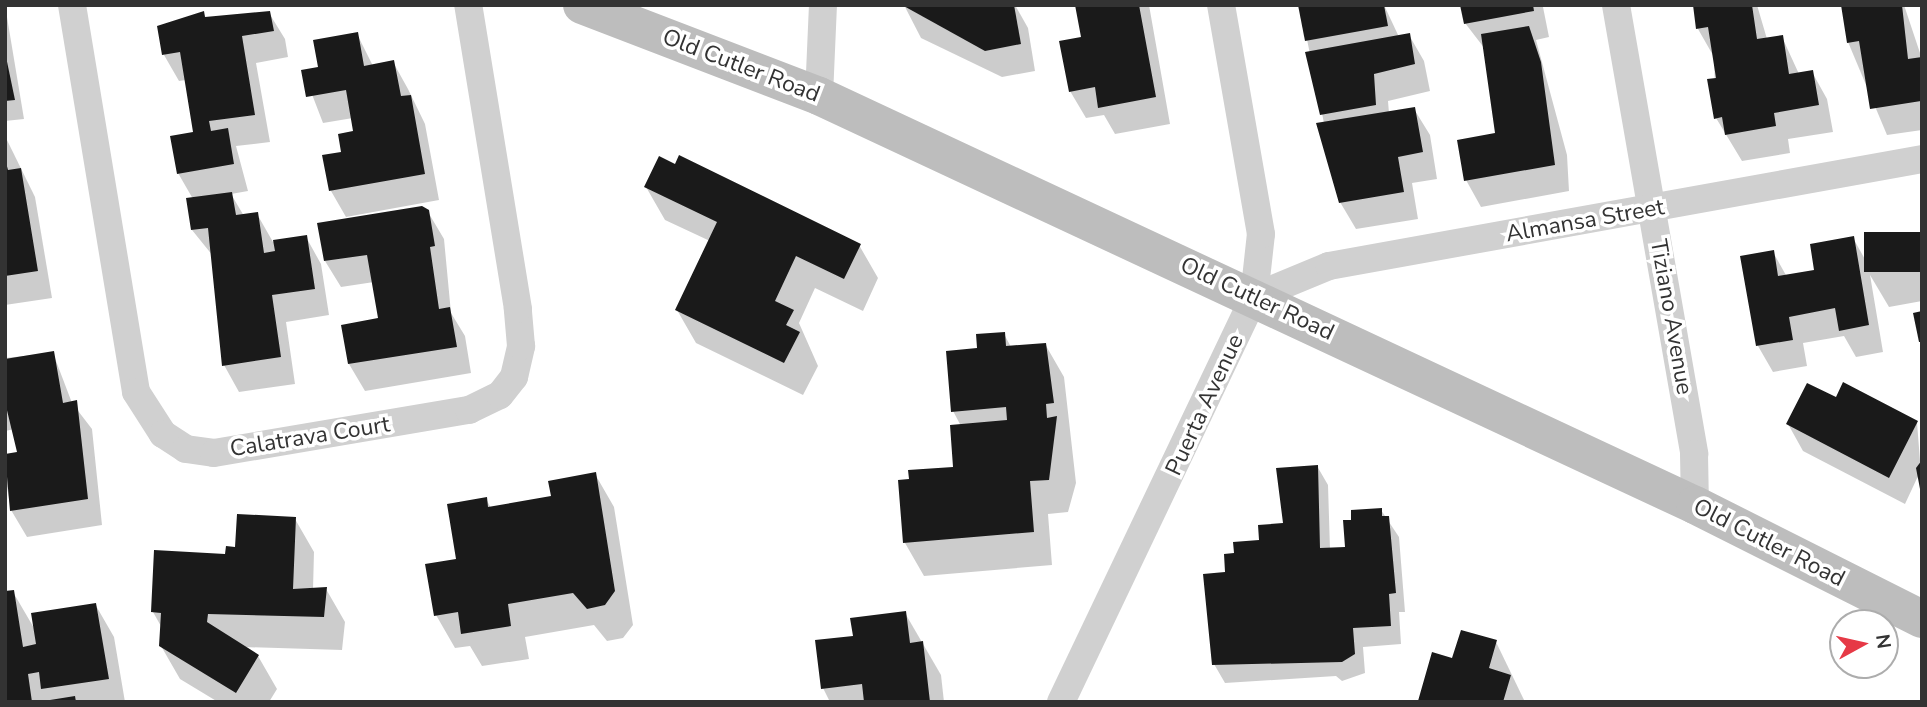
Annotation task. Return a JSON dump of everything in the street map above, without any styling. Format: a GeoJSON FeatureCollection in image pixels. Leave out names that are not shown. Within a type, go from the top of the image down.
{"type":"FeatureCollection","features":[{"type":"Feature","properties":{"kind":"main road","name":"Old Cutler Road"},"geometry":{"type":"LineString","coordinates":[[582,5],[819,96],[1695,505],[1922,619]]}},
{"type":"Feature","properties":{"kind":"street","name":"Calatrava Court"},"geometry":{"type":"LineString","coordinates":[[72,5],[136,392],[163,434],[186,449],[214,453],[469,410],[500,395],[514,377],[522,346],[518,309],[468,5]]}},
{"type":"Feature","properties":{"kind":"street"},"geometry":{"type":"LineString","coordinates":[[819,96],[822,5]]}},
{"type":"Feature","properties":{"kind":"street","name":"Puerta Avenue"},"geometry":{"type":"LineString","coordinates":[[1061,702],[1254,297],[1261,234],[1221,5]]}},
{"type":"Feature","properties":{"kind":"street","name":"Tiziano Avenue"},"geometry":{"type":"LineString","coordinates":[[1616,5],[1695,454],[1695,505]]}},
{"type":"Feature","properties":{"kind":"street","name":"Almansa Street"},"geometry":{"type":"LineString","coordinates":[[1254,297],[1329,266],[1922,159]]}},
{"type":"Feature","properties":{"kind":"building"},"geometry":{"type":"Polygon","coordinates":[[[902,5],[1014,5],[1021,44],[985,51],[902,5]]]}},
{"type":"Feature","properties":{"kind":"building"},"geometry":{"type":"Polygon","coordinates":[[[1075,5],[1139,5],[1156,97],[1098,108],[1095,87],[1069,92],[1059,41],[1081,37],[1075,5]]]}},
{"type":"Feature","properties":{"kind":"building"},"geometry":{"type":"Polygon","coordinates":[[[1298,5],[1384,5],[1388,26],[1305,41],[1298,5]]]}},
{"type":"Feature","properties":{"kind":"building"},"geometry":{"type":"Polygon","coordinates":[[[1460,5],[1533,5],[1534,11],[1464,24],[1460,5]]]}},
{"type":"Feature","properties":{"kind":"building"},"geometry":{"type":"Polygon","coordinates":[[[1693,5],[1752,5],[1757,39],[1783,35],[1789,74],[1813,70],[1819,105],[1774,113],[1776,126],[1725,135],[1722,117],[1714,119],[1707,79],[1716,78],[1708,27],[1696,29],[1693,5]]]}},
{"type":"Feature","properties":{"kind":"building"},"geometry":{"type":"Polygon","coordinates":[[[1841,5],[1902,5],[1908,59],[1922,57],[1921,101],[1870,109],[1859,41],[1847,43],[1841,5]]]}},
{"type":"Feature","properties":{"kind":"building"},"geometry":{"type":"Polygon","coordinates":[[[204,11],[205,17],[270,11],[274,31],[242,36],[255,115],[209,121],[211,131],[228,128],[234,164],[177,174],[170,136],[193,132],[180,52],[162,55],[157,26],[204,11]]]}},
{"type":"Feature","properties":{"kind":"building"},"geometry":{"type":"Polygon","coordinates":[[[1529,26],[1541,62],[1555,165],[1464,181],[1457,140],[1495,133],[1481,34],[1529,26]]]}},
{"type":"Feature","properties":{"kind":"building"},"geometry":{"type":"Polygon","coordinates":[[[358,32],[364,66],[394,60],[401,96],[411,95],[425,174],[329,191],[322,155],[341,152],[338,134],[353,131],[346,90],[306,97],[301,70],[318,67],[313,40],[358,32]]]}},
{"type":"Feature","properties":{"kind":"building"},"geometry":{"type":"Polygon","coordinates":[[[1410,33],[1415,64],[1374,74],[1376,105],[1320,115],[1305,52],[1410,33]]]}},
{"type":"Feature","properties":{"kind":"building"},"geometry":{"type":"Polygon","coordinates":[[[5,52],[15,100],[5,101],[5,52]]]}},
{"type":"Feature","properties":{"kind":"building"},"geometry":{"type":"Polygon","coordinates":[[[1415,107],[1423,152],[1398,157],[1404,192],[1339,203],[1316,123],[1415,107]]]}},
{"type":"Feature","properties":{"kind":"building"},"geometry":{"type":"Polygon","coordinates":[[[679,155],[861,244],[844,279],[796,256],[775,301],[794,310],[786,325],[800,332],[784,363],[675,310],[717,222],[644,187],[659,156],[675,164],[679,155]]]}},
{"type":"Feature","properties":{"kind":"building"},"geometry":{"type":"Polygon","coordinates":[[[5,159],[8,170],[21,168],[38,271],[5,276],[5,159]]]}},
{"type":"Feature","properties":{"kind":"building"},"geometry":{"type":"Polygon","coordinates":[[[232,192],[236,215],[258,212],[264,253],[275,251],[273,240],[307,235],[315,289],[272,295],[281,357],[222,366],[208,228],[191,230],[186,198],[232,192]]]}},
{"type":"Feature","properties":{"kind":"building"},"geometry":{"type":"Polygon","coordinates":[[[422,206],[429,210],[435,246],[430,247],[439,309],[450,307],[457,347],[348,364],[341,325],[378,318],[367,255],[324,261],[317,223],[422,206]]]}},
{"type":"Feature","properties":{"kind":"building"},"geometry":{"type":"Polygon","coordinates":[[[1864,232],[1922,232],[1922,272],[1864,272],[1864,232]]]}},
{"type":"Feature","properties":{"kind":"building"},"geometry":{"type":"Polygon","coordinates":[[[1854,236],[1869,325],[1839,331],[1835,308],[1789,317],[1793,340],[1756,346],[1740,256],[1774,250],[1778,276],[1814,270],[1810,244],[1854,236]]]}},
{"type":"Feature","properties":{"kind":"building"},"geometry":{"type":"Polygon","coordinates":[[[1922,311],[1922,342],[1919,342],[1913,313],[1922,311]]]}},
{"type":"Feature","properties":{"kind":"building"},"geometry":{"type":"Polygon","coordinates":[[[1005,332],[1006,346],[1046,343],[1054,403],[1046,404],[1047,418],[1057,416],[1049,480],[1030,481],[1034,532],[903,543],[898,480],[909,479],[908,470],[953,467],[950,425],[1007,420],[1006,407],[951,412],[946,351],[977,348],[976,334],[1005,332]]]}},
{"type":"Feature","properties":{"kind":"building"},"geometry":{"type":"Polygon","coordinates":[[[54,351],[63,403],[77,400],[88,499],[10,511],[5,454],[17,452],[5,402],[5,359],[54,351]]]}},
{"type":"Feature","properties":{"kind":"building"},"geometry":{"type":"Polygon","coordinates":[[[1843,382],[1918,421],[1889,478],[1786,424],[1807,383],[1836,397],[1843,382]]]}},
{"type":"Feature","properties":{"kind":"building"},"geometry":{"type":"Polygon","coordinates":[[[1922,460],[1922,489],[1920,489],[1916,468],[1922,460]]]}},
{"type":"Feature","properties":{"kind":"building"},"geometry":{"type":"Polygon","coordinates":[[[1318,465],[1320,548],[1345,547],[1343,520],[1351,520],[1351,510],[1382,508],[1382,516],[1389,516],[1396,593],[1389,594],[1391,626],[1353,628],[1355,654],[1342,662],[1212,665],[1203,574],[1225,572],[1224,554],[1234,553],[1233,542],[1259,540],[1258,525],[1283,523],[1276,468],[1318,465]]]}},
{"type":"Feature","properties":{"kind":"building"},"geometry":{"type":"Polygon","coordinates":[[[596,472],[615,591],[605,605],[587,609],[573,593],[508,604],[511,626],[461,634],[458,612],[434,616],[425,564],[456,559],[447,504],[487,497],[488,507],[551,496],[548,481],[596,472]]]}},
{"type":"Feature","properties":{"kind":"building"},"geometry":{"type":"Polygon","coordinates":[[[237,514],[296,517],[293,589],[327,587],[324,617],[208,614],[207,622],[259,655],[236,693],[159,646],[161,613],[151,612],[154,550],[225,554],[226,546],[235,547],[237,514]]]}},
{"type":"Feature","properties":{"kind":"building"},"geometry":{"type":"Polygon","coordinates":[[[14,590],[23,647],[36,644],[31,613],[96,603],[109,679],[41,689],[39,672],[28,674],[32,702],[5,702],[5,591],[14,590]]]}},
{"type":"Feature","properties":{"kind":"building"},"geometry":{"type":"Polygon","coordinates":[[[906,611],[910,643],[923,641],[930,702],[864,702],[862,684],[821,689],[815,640],[853,636],[850,618],[906,611]]]}},
{"type":"Feature","properties":{"kind":"building"},"geometry":{"type":"Polygon","coordinates":[[[1461,630],[1497,640],[1489,668],[1511,675],[1503,702],[1418,701],[1432,652],[1452,658],[1461,630]]]}},
{"type":"Feature","properties":{"kind":"building"},"geometry":{"type":"Polygon","coordinates":[[[75,696],[76,702],[50,702],[50,700],[75,696]]]}}]}
